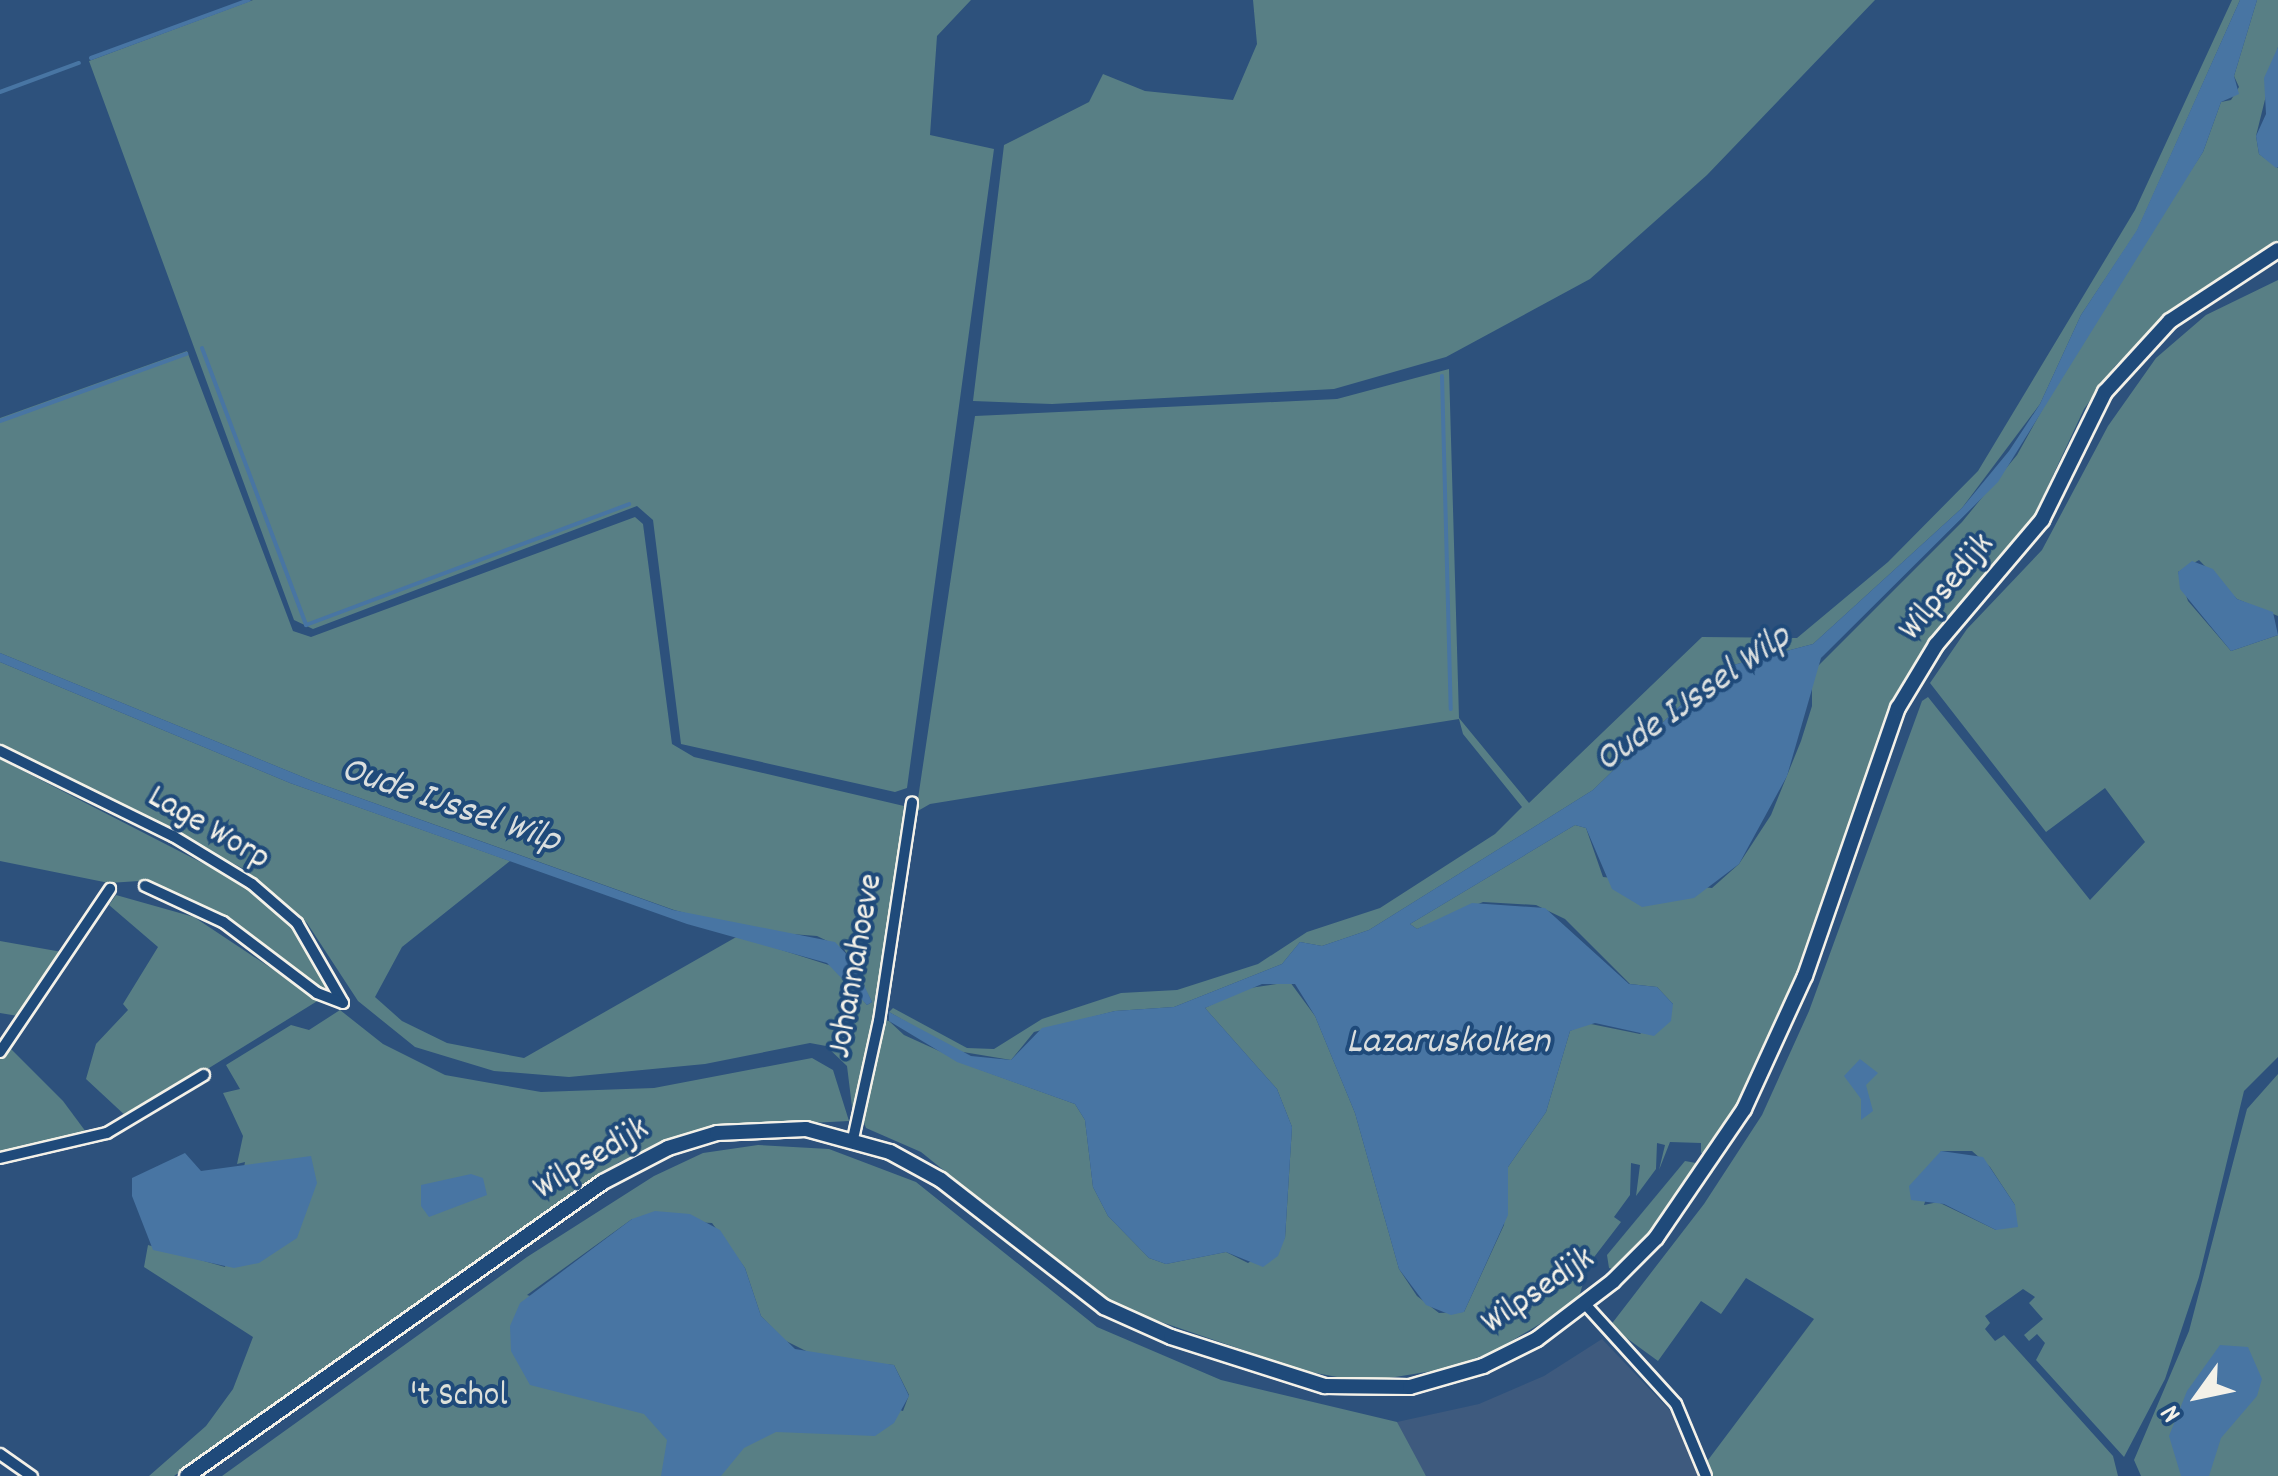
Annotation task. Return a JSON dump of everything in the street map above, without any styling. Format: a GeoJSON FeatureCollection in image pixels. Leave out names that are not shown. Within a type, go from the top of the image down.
{"type":"FeatureCollection","features":[{"type":"Feature","properties":{"kind":"main road","name":"Wilpsedijk"},"geometry":{"type":"LineString","coordinates":[[187,1476],[643,1158],[736,1132],[806,1129],[853,1139],[941,1180],[1068,1284],[1120,1316],[1325,1386],[1375,1390],[1447,1378],[1537,1339],[1585,1304],[1690,1196],[1758,1083],[1805,976],[1882,745],[1917,674],[2042,520],[2094,409],[2117,375],[2186,308],[2278,250]]}},
{"type":"Feature","properties":{"kind":"street","name":"Lage Worp"},"geometry":{"type":"LineString","coordinates":[[0,751],[174,836],[252,884],[297,923],[343,1003],[317,993],[223,922],[146,886]]}},
{"type":"Feature","properties":{"kind":"street","name":"Johannahoeve"},"geometry":{"type":"LineString","coordinates":[[853,1139],[879,1021],[912,802]]}},
{"type":"Feature","properties":{"kind":"street"},"geometry":{"type":"LineString","coordinates":[[0,1052],[110,889]]}},
{"type":"Feature","properties":{"kind":"street"},"geometry":{"type":"LineString","coordinates":[[0,1158],[107,1133],[204,1074]]}},
{"type":"Feature","properties":{"kind":"street"},"geometry":{"type":"LineString","coordinates":[[1585,1304],[1676,1404],[1706,1476]]}},
{"type":"Feature","properties":{"kind":"street"},"geometry":{"type":"LineString","coordinates":[[0,1454],[32,1476]]}},
{"type":"Feature","properties":{"kind":"shaded area"},"geometry":{"type":"Polygon","coordinates":[[[1602,1339],[1679,1420],[1702,1476],[1426,1476],[1397,1422],[1479,1404],[1544,1376],[1602,1339]]]}},
{"type":"Feature","properties":{"kind":"green space"},"geometry":{"type":"Polygon","coordinates":[[[253,0],[971,0],[937,36],[930,135],[994,149],[907,788],[895,792],[681,744],[653,520],[637,506],[313,629],[294,620],[89,61],[253,0]]]}},
{"type":"Feature","properties":{"kind":"green space"},"geometry":{"type":"Polygon","coordinates":[[[1253,0],[1875,0],[1707,175],[1590,279],[1446,357],[1334,389],[1052,404],[973,401],[1004,145],[1089,102],[1103,74],[1145,91],[1233,100],[1257,44],[1253,0]]]}},
{"type":"Feature","properties":{"kind":"green space"},"geometry":{"type":"Polygon","coordinates":[[[2232,0],[2240,0],[2137,231],[2081,315],[2040,404],[1962,508],[1813,644],[1718,669],[1593,790],[1369,930],[1322,946],[1300,942],[1282,964],[1174,1007],[1115,1011],[1034,1032],[1011,1060],[957,1051],[889,1012],[893,1008],[967,1048],[994,1049],[1042,1019],[1121,993],[1177,990],[1258,964],[1307,932],[1380,908],[1495,834],[1522,807],[1463,734],[1459,719],[930,804],[916,812],[975,416],[1337,399],[1449,369],[1459,718],[1529,803],[1702,637],[1797,638],[1888,562],[1978,471],[2135,210],[2232,0]]]}},
{"type":"Feature","properties":{"kind":"green space"},"geometry":{"type":"Polygon","coordinates":[[[2257,0],[2278,0],[2278,47],[2256,136],[2259,154],[2278,168],[2278,242],[2175,308],[2115,366],[2084,409],[2032,520],[1922,650],[1880,732],[1787,1001],[1731,1120],[1714,1151],[1701,1153],[1701,1143],[1670,1142],[1659,1170],[1665,1145],[1657,1143],[1656,1169],[1636,1196],[1640,1165],[1631,1163],[1630,1195],[1614,1217],[1621,1222],[1588,1265],[1578,1301],[1493,1352],[1445,1369],[1364,1382],[1305,1371],[1126,1310],[1086,1285],[921,1152],[866,1128],[861,1115],[883,1020],[889,1021],[904,1035],[981,1070],[1075,1104],[1085,1120],[1093,1187],[1108,1216],[1149,1258],[1166,1264],[1226,1252],[1248,1263],[1285,1238],[1292,1127],[1277,1089],[1205,1008],[1243,989],[1290,982],[1315,1016],[1355,1113],[1399,1269],[1417,1296],[1439,1313],[1464,1312],[1504,1225],[1508,1167],[1546,1112],[1570,1031],[1586,1023],[1640,1034],[1673,1004],[1657,987],[1630,984],[1565,919],[1536,905],[1483,902],[1417,929],[1410,924],[1575,825],[1586,828],[1603,877],[1712,888],[1739,864],[1771,815],[1801,741],[1812,706],[1812,672],[1962,522],[2017,455],[2094,317],[2203,152],[2221,102],[2231,100],[2239,87],[2234,76],[2257,0]]]}},
{"type":"Feature","properties":{"kind":"green space"},"geometry":{"type":"Polygon","coordinates":[[[2278,280],[2278,616],[2237,599],[2199,560],[2178,572],[2188,601],[2231,651],[2278,635],[2278,1057],[2244,1091],[2199,1277],[2165,1379],[2124,1457],[2036,1360],[2045,1343],[2037,1334],[2029,1341],[2024,1335],[2043,1319],[2029,1303],[2035,1297],[2023,1289],[1985,1316],[1990,1323],[1985,1329],[1995,1341],[2004,1335],[2113,1456],[2118,1476],[1710,1476],[1705,1464],[1814,1319],[1746,1278],[1721,1314],[1701,1301],[1658,1361],[1610,1326],[1704,1204],[1762,1115],[1809,1011],[1922,701],[1928,697],[2090,900],[2145,842],[2105,788],[2046,832],[1930,683],[1967,629],[2042,550],[2108,426],[2156,358],[2206,315],[2278,280]],[[1941,1151],[1924,1205],[1938,1202],[1996,1230],[2015,1205],[1990,1167],[1972,1151],[1941,1151]]]}},
{"type":"Feature","properties":{"kind":"green space"},"geometry":{"type":"Polygon","coordinates":[[[187,351],[293,631],[311,637],[635,517],[643,524],[672,744],[694,757],[904,806],[876,1019],[853,1115],[847,1066],[826,1046],[810,1043],[705,1064],[569,1077],[494,1071],[415,1047],[358,1001],[307,923],[244,869],[0,744],[0,662],[290,783],[510,861],[402,947],[375,997],[402,1021],[447,1043],[524,1058],[738,936],[835,967],[867,1005],[872,1002],[844,949],[817,936],[753,931],[674,910],[315,782],[0,653],[0,418],[187,351]]]}},
{"type":"Feature","properties":{"kind":"green space"},"geometry":{"type":"Polygon","coordinates":[[[0,759],[249,887],[291,921],[334,990],[322,994],[189,901],[139,881],[109,883],[0,861],[0,759]]]}},
{"type":"Feature","properties":{"kind":"green space"},"geometry":{"type":"Polygon","coordinates":[[[116,895],[194,917],[319,1000],[128,1118],[86,1079],[96,1044],[128,1010],[123,1004],[158,947],[109,905],[116,895]]]}},
{"type":"Feature","properties":{"kind":"green space"},"geometry":{"type":"Polygon","coordinates":[[[0,941],[62,952],[18,1016],[0,1013],[0,941]]]}},
{"type":"Feature","properties":{"kind":"green space"},"geometry":{"type":"Polygon","coordinates":[[[340,1010],[383,1044],[445,1075],[541,1092],[654,1088],[812,1058],[833,1070],[849,1121],[713,1128],[619,1162],[174,1476],[149,1476],[206,1426],[233,1389],[253,1337],[144,1267],[148,1245],[225,1267],[245,1162],[237,1164],[243,1136],[223,1093],[240,1089],[226,1065],[291,1025],[309,1030],[340,1010]]]}},
{"type":"Feature","properties":{"kind":"green space"},"geometry":{"type":"Polygon","coordinates":[[[7,1045],[63,1101],[89,1136],[0,1154],[0,1055],[7,1045]]]}},
{"type":"Feature","properties":{"kind":"green space"},"geometry":{"type":"Polygon","coordinates":[[[2278,1074],[2278,1476],[2141,1476],[2134,1460],[2189,1331],[2247,1109],[2278,1074]]]}},
{"type":"Feature","properties":{"kind":"green space","name":"'t Schol"},"geometry":{"type":"Polygon","coordinates":[[[758,1145],[829,1149],[916,1182],[1097,1327],[1221,1380],[1397,1422],[1426,1476],[222,1476],[527,1257],[654,1176],[703,1153],[758,1145]],[[632,1219],[527,1295],[903,1411],[909,1395],[894,1365],[820,1358],[784,1340],[761,1316],[745,1268],[712,1223],[632,1219]]]}},
{"type":"Feature","properties":{"kind":"green space"},"geometry":{"type":"Polygon","coordinates":[[[1685,1161],[1696,1163],[1698,1172],[1660,1225],[1616,1270],[1609,1268],[1607,1255],[1685,1161]]]}},
{"type":"Feature","properties":{"kind":"water","name":"Lazaruskolken"},"geometry":{"type":"Polygon","coordinates":[[[2240,0],[2257,0],[2234,76],[2239,94],[2221,102],[2203,152],[1998,482],[1821,658],[1787,776],[1739,864],[1694,898],[1642,907],[1612,889],[1586,828],[1575,825],[1410,924],[1417,929],[1472,903],[1545,908],[1629,984],[1657,987],[1673,1004],[1671,1021],[1654,1036],[1595,1023],[1570,1031],[1546,1112],[1508,1167],[1508,1215],[1464,1312],[1451,1315],[1426,1305],[1399,1269],[1355,1113],[1315,1016],[1295,984],[1262,984],[1205,1008],[1277,1089],[1292,1127],[1285,1238],[1278,1256],[1263,1267],[1226,1252],[1166,1264],[1149,1258],[1108,1216],[1093,1187],[1085,1120],[1075,1104],[957,1062],[889,1021],[889,1012],[971,1056],[1011,1060],[1042,1028],[1115,1011],[1174,1007],[1282,964],[1300,942],[1322,946],[1369,930],[1593,790],[1718,669],[1813,644],[1962,508],[2009,451],[2040,404],[2081,315],[2137,230],[2240,0]]]}},
{"type":"Feature","properties":{"kind":"water"},"geometry":{"type":"Polygon","coordinates":[[[2278,47],[2276,168],[2259,154],[2256,136],[2266,114],[2264,78],[2278,47]]]}},
{"type":"Feature","properties":{"kind":"water"},"geometry":{"type":"Polygon","coordinates":[[[2192,561],[2213,569],[2237,599],[2273,612],[2278,635],[2231,651],[2180,589],[2178,572],[2192,561]]]}},
{"type":"Feature","properties":{"kind":"water"},"geometry":{"type":"Polygon","coordinates":[[[0,653],[315,782],[673,910],[835,942],[852,960],[872,1002],[867,1005],[827,963],[687,924],[290,783],[0,662],[0,653]]]}},
{"type":"Feature","properties":{"kind":"water"},"geometry":{"type":"Polygon","coordinates":[[[1860,1059],[1878,1073],[1866,1085],[1873,1111],[1861,1120],[1861,1099],[1844,1076],[1860,1059]]]}},
{"type":"Feature","properties":{"kind":"water"},"geometry":{"type":"Polygon","coordinates":[[[1941,1151],[1983,1157],[2015,1205],[2018,1227],[1996,1230],[1944,1204],[1911,1200],[1909,1186],[1941,1151]]]}},
{"type":"Feature","properties":{"kind":"water"},"geometry":{"type":"Polygon","coordinates":[[[185,1153],[201,1171],[311,1156],[317,1183],[297,1238],[259,1263],[234,1268],[153,1250],[132,1196],[132,1178],[185,1153]]]}},
{"type":"Feature","properties":{"kind":"water"},"geometry":{"type":"Polygon","coordinates":[[[471,1174],[483,1178],[487,1195],[429,1217],[421,1206],[421,1185],[471,1174]]]}},
{"type":"Feature","properties":{"kind":"water"},"geometry":{"type":"Polygon","coordinates":[[[655,1211],[690,1214],[720,1230],[745,1268],[761,1316],[795,1349],[894,1365],[909,1396],[894,1423],[875,1436],[776,1432],[744,1448],[721,1476],[661,1476],[667,1440],[644,1414],[530,1385],[511,1351],[510,1326],[520,1303],[632,1219],[655,1211]]]}},
{"type":"Feature","properties":{"kind":"water"},"geometry":{"type":"Polygon","coordinates":[[[2220,1345],[2248,1347],[2262,1379],[2257,1396],[2221,1438],[2209,1476],[2181,1476],[2169,1436],[2187,1391],[2220,1345]]]}},
{"type":"Feature","properties":{"kind":"waterway"},"geometry":{"type":"LineString","coordinates":[[91,58],[249,0]]}},
{"type":"Feature","properties":{"kind":"waterway"},"geometry":{"type":"LineString","coordinates":[[0,92],[79,63]]}},
{"type":"Feature","properties":{"kind":"waterway"},"geometry":{"type":"LineString","coordinates":[[202,348],[306,625],[629,504]]}},
{"type":"Feature","properties":{"kind":"waterway"},"geometry":{"type":"LineString","coordinates":[[0,421],[186,354]]}},
{"type":"Feature","properties":{"kind":"waterway"},"geometry":{"type":"LineString","coordinates":[[1442,376],[1451,709]]}},
{"type":"Feature","properties":{"kind":"water label","name":"Oude IJssel Wilp"},"geometry":{"type":"Point","coordinates":[1694,700]}},
{"type":"Feature","properties":{"kind":"water label","name":"Oude IJssel Wilp"},"geometry":{"type":"Point","coordinates":[450,807]}}]}
